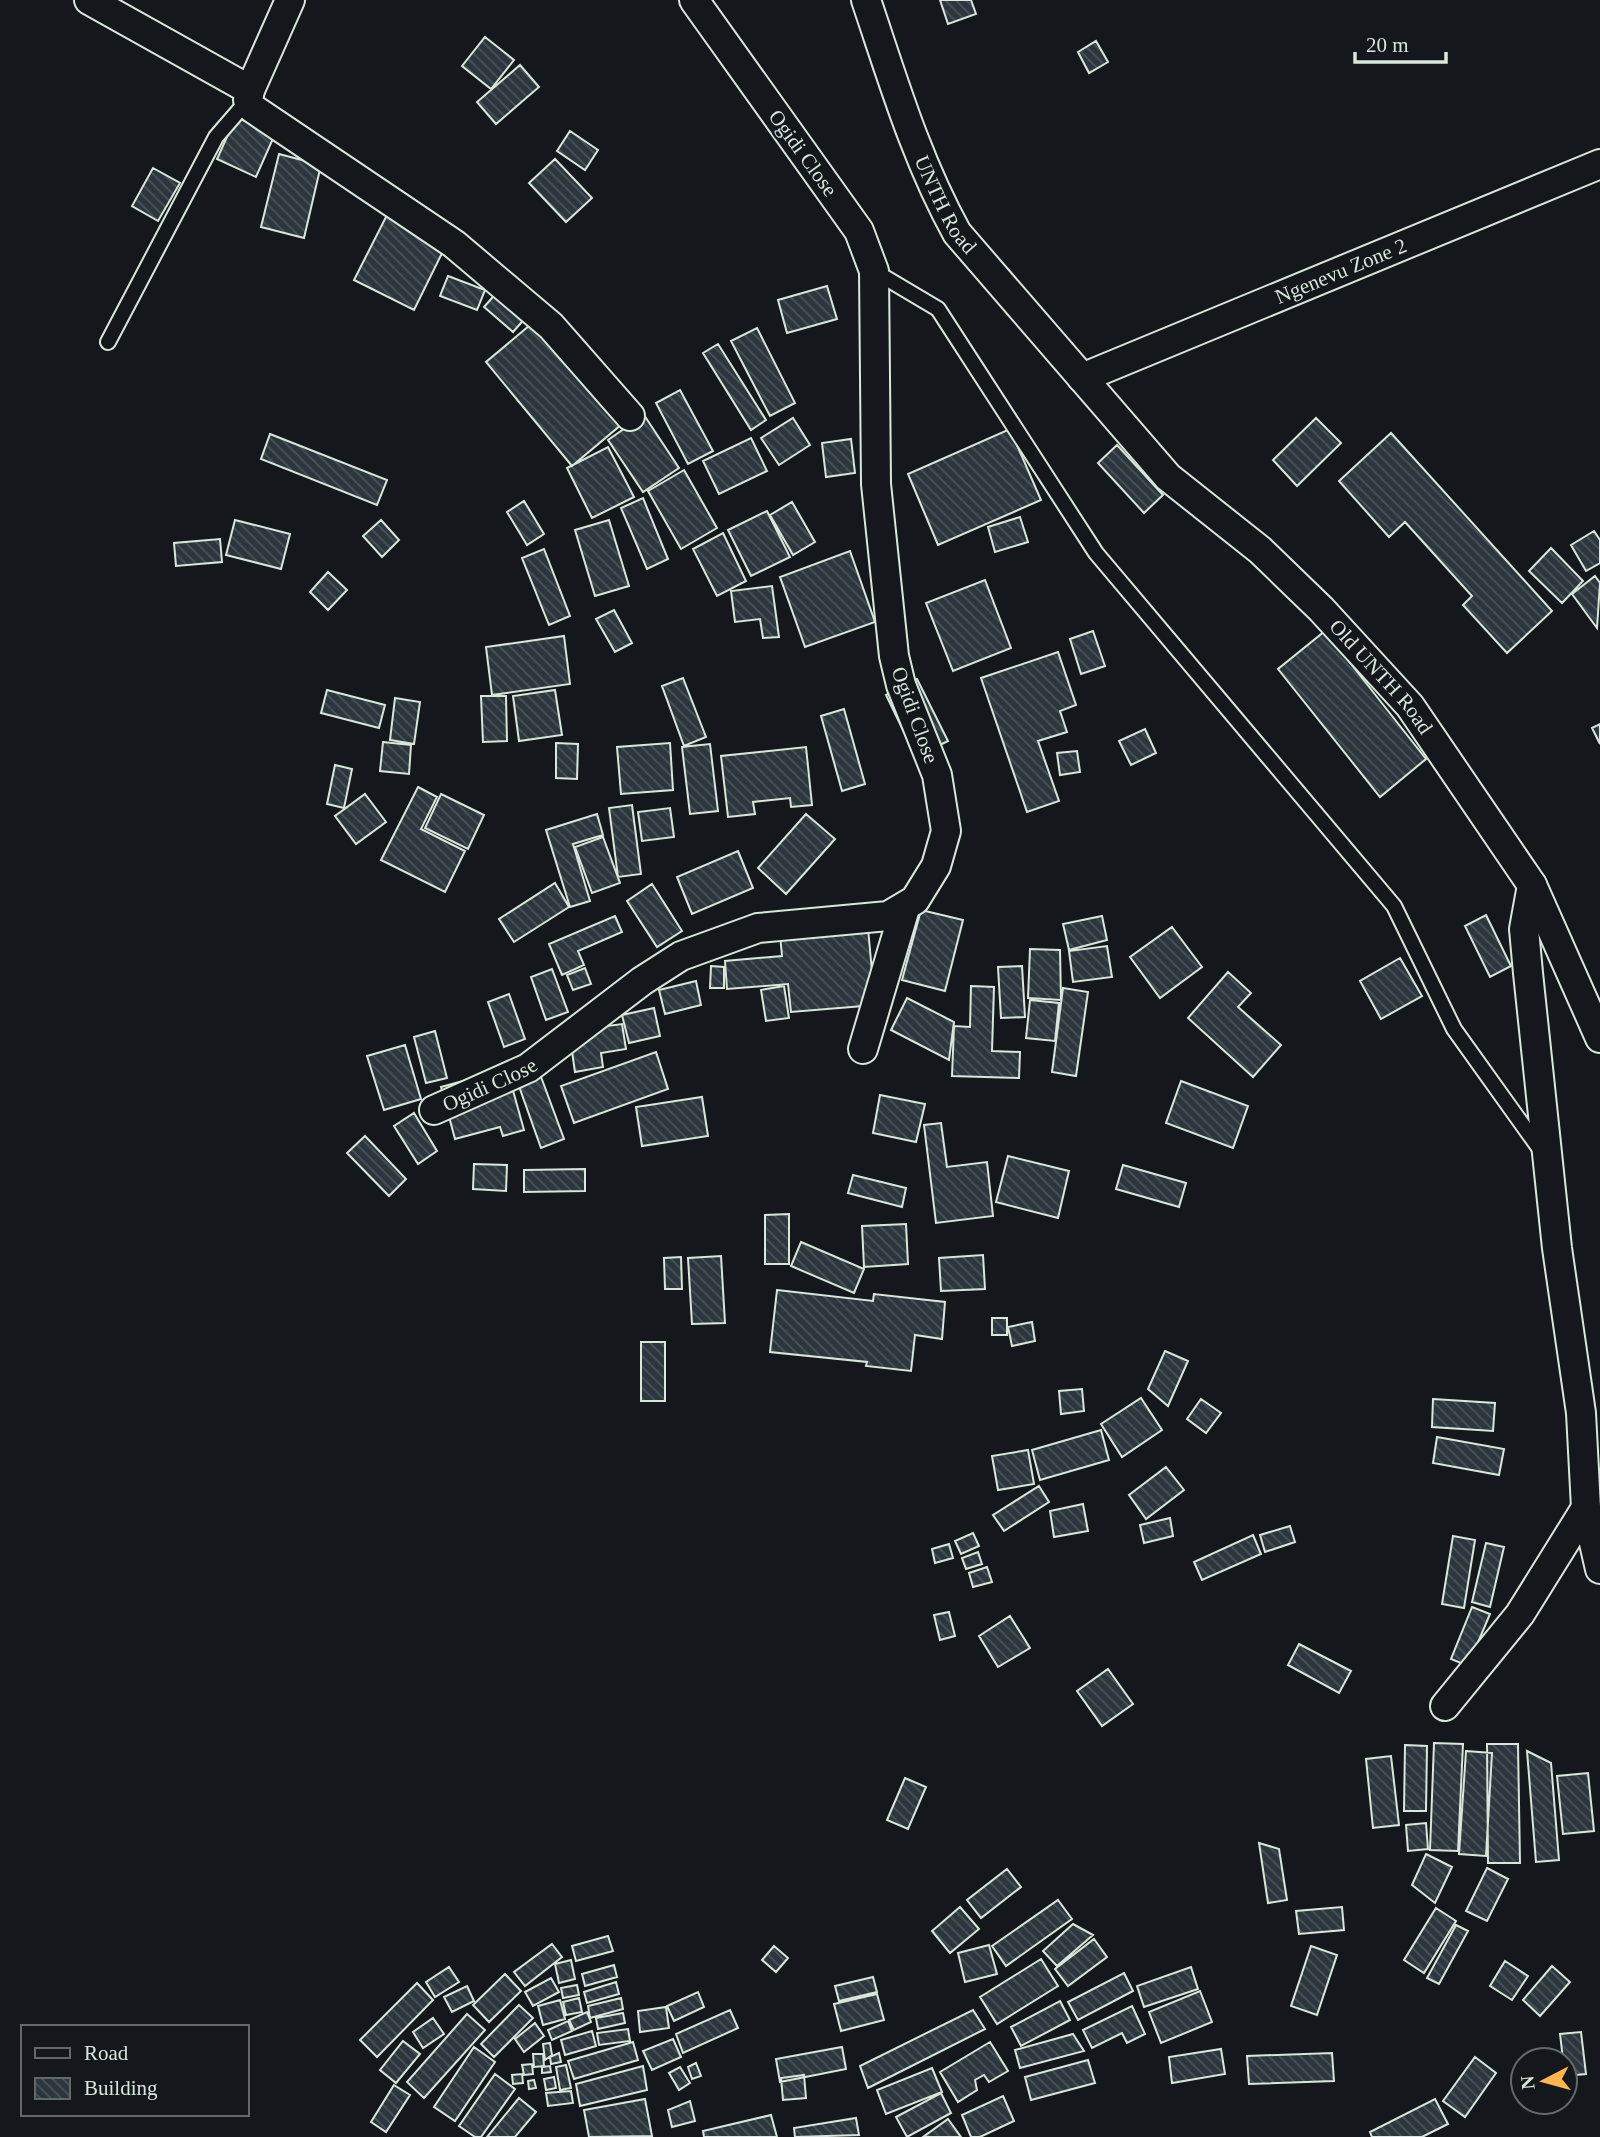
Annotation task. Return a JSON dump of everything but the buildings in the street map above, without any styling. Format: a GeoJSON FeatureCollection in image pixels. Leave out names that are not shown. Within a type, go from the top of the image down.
{"type":"FeatureCollection","features":[{"type":"Feature","properties":{"kind":"street"},"geometry":{"type":"LineString","coordinates":[[89,0],[249,95]]}},
{"type":"Feature","properties":{"kind":"street"},"geometry":{"type":"LineString","coordinates":[[290,0],[249,95],[252,108],[454,244],[551,326],[630,416]]}},
{"type":"Feature","properties":{"kind":"street","name":"Ogidi Close"},"geometry":{"type":"LineString","coordinates":[[435,1110],[527,1068],[681,956],[758,928],[888,916],[905,908],[915,900],[936,866],[946,831],[937,775],[901,685],[894,656],[876,484],[874,271],[859,231],[694,0]]}},
{"type":"Feature","properties":{"kind":"street","name":"UNTH Road"},"geometry":{"type":"LineString","coordinates":[[866,0],[931,187],[957,233],[1082,378]]}},
{"type":"Feature","properties":{"kind":"street","name":"Ngenevu Zone 2"},"geometry":{"type":"LineString","coordinates":[[1082,378],[1600,164]]}},
{"type":"Feature","properties":{"kind":"street","name":"Old UNTH Road"},"geometry":{"type":"LineString","coordinates":[[1082,378],[1168,477],[1260,550],[1321,609],[1410,706],[1532,885],[1600,1038]]}},
{"type":"Feature","properties":{"kind":"street"},"geometry":{"type":"LineString","coordinates":[[1532,885],[1524,929],[1557,1248],[1581,1413],[1586,1508],[1600,1569]]}},
{"type":"Feature","properties":{"kind":"street"},"geometry":{"type":"LineString","coordinates":[[863,1049],[905,908]]}},
{"type":"Feature","properties":{"kind":"street"},"geometry":{"type":"LineString","coordinates":[[1445,1706],[1520,1614],[1586,1508]]}},
{"type":"Feature","properties":{"kind":"lane"},"geometry":{"type":"LineString","coordinates":[[108,342],[216,137],[249,95]]}},
{"type":"Feature","properties":{"kind":"lane"},"geometry":{"type":"LineString","coordinates":[[874,271],[938,309],[1096,553],[1394,906],[1454,1029],[1550,1164]]}}]}
